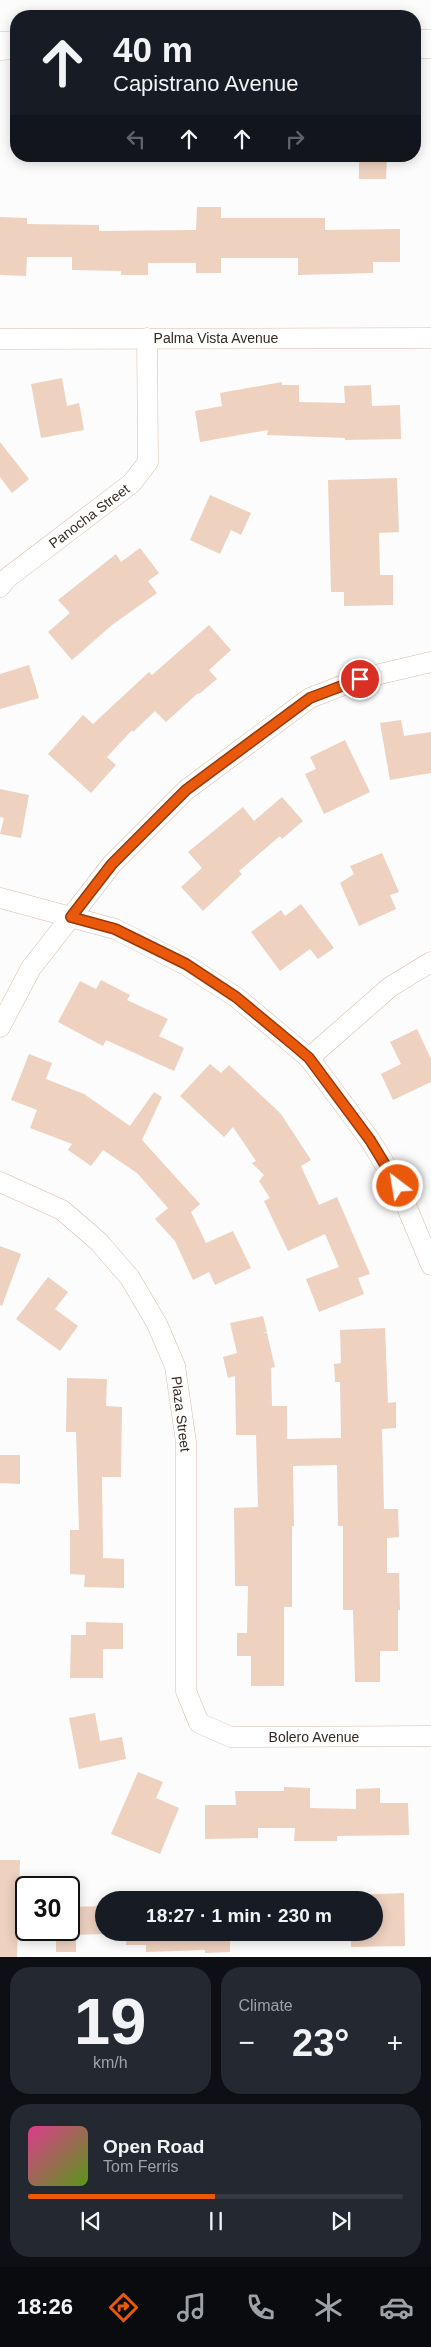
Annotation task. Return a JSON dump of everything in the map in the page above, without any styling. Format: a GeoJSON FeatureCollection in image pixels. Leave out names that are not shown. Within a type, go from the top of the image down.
{"type":"FeatureCollection","features":[{"type":"Feature","properties":{"kind":"street","name":"Palma Vista Avenue"},"geometry":{"type":"LineString","coordinates":[[0,338],[431,338]]}},
{"type":"Feature","properties":{"kind":"street","name":"Panocha Street"},"geometry":{"type":"LineString","coordinates":[[0,586],[6,579],[132,483],[148,462],[147,338]]}},
{"type":"Feature","properties":{"kind":"street"},"geometry":{"type":"LineString","coordinates":[[0,1027],[30,968],[112,864],[186,790],[310,698],[360,679],[431,662]]}},
{"type":"Feature","properties":{"kind":"street"},"geometry":{"type":"LineString","coordinates":[[0,898],[115,929],[186,964],[236,997],[309,1058],[370,1140],[398,1186],[431,1265]]}},
{"type":"Feature","properties":{"kind":"street"},"geometry":{"type":"LineString","coordinates":[[309,1058],[390,986],[431,962]]}},
{"type":"Feature","properties":{"kind":"street","name":"Plaza Street"},"geometry":{"type":"LineString","coordinates":[[0,1182],[62,1210],[99,1242],[135,1286],[157,1324],[175,1366],[186,1442],[186,1692],[199,1723]]}},
{"type":"Feature","properties":{"kind":"street","name":"Bolero Avenue"},"geometry":{"type":"LineString","coordinates":[[199,1723],[231,1737],[431,1736]]}},
{"type":"Feature","properties":{"kind":"building"},"geometry":{"type":"Polygon","coordinates":[[[359,162],[387,162],[386,179],[359,179],[359,162]]]}},
{"type":"Feature","properties":{"kind":"building"},"geometry":{"type":"Polygon","coordinates":[[[197,207],[221,207],[221,218],[325,218],[325,230],[400,229],[400,262],[373,262],[373,273],[298,275],[298,258],[221,258],[221,273],[196,273],[196,263],[148,263],[148,275],[121,275],[121,271],[72,270],[72,257],[27,257],[26,276],[0,275],[0,217],[27,218],[27,224],[99,225],[99,231],[196,230],[197,207]]]}},
{"type":"Feature","properties":{"kind":"building"},"geometry":{"type":"Polygon","coordinates":[[[62,378],[67,406],[79,403],[84,430],[41,438],[31,384],[62,378]]]}},
{"type":"Feature","properties":{"kind":"building"},"geometry":{"type":"Polygon","coordinates":[[[282,382],[282,385],[299,385],[299,402],[345,403],[344,386],[371,385],[372,406],[400,405],[401,439],[345,440],[345,438],[267,435],[268,430],[200,442],[195,411],[222,406],[220,393],[282,382]]]}},
{"type":"Feature","properties":{"kind":"building"},"geometry":{"type":"Polygon","coordinates":[[[0,442],[29,479],[12,493],[0,477],[0,442]]]}},
{"type":"Feature","properties":{"kind":"building"},"geometry":{"type":"Polygon","coordinates":[[[397,478],[399,532],[379,533],[380,575],[393,575],[393,605],[344,606],[344,592],[331,592],[328,480],[397,478]]]}},
{"type":"Feature","properties":{"kind":"building"},"geometry":{"type":"Polygon","coordinates":[[[210,495],[251,513],[241,535],[231,530],[220,554],[190,540],[210,495]]]}},
{"type":"Feature","properties":{"kind":"building"},"geometry":{"type":"Polygon","coordinates":[[[140,548],[159,573],[148,581],[157,593],[112,625],[72,660],[48,632],[70,613],[58,600],[116,554],[121,562],[140,548]]]}},
{"type":"Feature","properties":{"kind":"building"},"geometry":{"type":"Polygon","coordinates":[[[209,625],[231,650],[209,670],[217,679],[198,693],[166,722],[155,711],[133,732],[132,730],[107,757],[116,765],[91,793],[48,754],[83,715],[93,724],[149,672],[152,675],[209,625]]]}},
{"type":"Feature","properties":{"kind":"building"},"geometry":{"type":"Polygon","coordinates":[[[29,665],[39,698],[0,709],[0,674],[29,665]]]}},
{"type":"Feature","properties":{"kind":"building"},"geometry":{"type":"Polygon","coordinates":[[[401,720],[404,736],[431,732],[431,773],[390,780],[380,723],[401,720]]]}},
{"type":"Feature","properties":{"kind":"building"},"geometry":{"type":"Polygon","coordinates":[[[345,740],[370,792],[324,814],[305,774],[316,769],[310,757],[345,740]]]}},
{"type":"Feature","properties":{"kind":"building"},"geometry":{"type":"Polygon","coordinates":[[[0,789],[29,795],[21,838],[0,834],[4,818],[0,817],[0,789]]]}},
{"type":"Feature","properties":{"kind":"building"},"geometry":{"type":"Polygon","coordinates":[[[282,797],[303,821],[282,839],[280,836],[239,871],[242,874],[203,911],[181,887],[202,868],[188,852],[243,807],[254,821],[282,797]]]}},
{"type":"Feature","properties":{"kind":"building"},"geometry":{"type":"Polygon","coordinates":[[[382,853],[399,892],[390,895],[396,909],[359,926],[340,883],[354,874],[350,866],[382,853]]]}},
{"type":"Feature","properties":{"kind":"building"},"geometry":{"type":"Polygon","coordinates":[[[301,904],[334,948],[318,959],[310,949],[280,971],[251,932],[281,910],[285,916],[301,904]]]}},
{"type":"Feature","properties":{"kind":"building"},"geometry":{"type":"Polygon","coordinates":[[[101,980],[130,995],[127,1000],[168,1019],[159,1036],[184,1048],[174,1071],[106,1040],[103,1046],[58,1022],[80,981],[96,989],[101,980]]]}},
{"type":"Feature","properties":{"kind":"building"},"geometry":{"type":"Polygon","coordinates":[[[417,1029],[431,1059],[431,1082],[393,1100],[381,1074],[401,1064],[390,1042],[417,1029]]]}},
{"type":"Feature","properties":{"kind":"building"},"geometry":{"type":"Polygon","coordinates":[[[29,1054],[52,1063],[46,1079],[84,1094],[130,1126],[154,1092],[162,1097],[142,1140],[200,1204],[191,1212],[206,1243],[233,1231],[251,1268],[215,1285],[209,1272],[193,1280],[175,1241],[155,1219],[168,1208],[137,1173],[103,1150],[91,1166],[68,1150],[72,1144],[30,1128],[37,1110],[11,1100],[29,1054]]]}},
{"type":"Feature","properties":{"kind":"building"},"geometry":{"type":"Polygon","coordinates":[[[210,1064],[221,1073],[229,1065],[281,1114],[311,1160],[301,1166],[319,1205],[337,1197],[370,1274],[358,1278],[364,1294],[319,1312],[306,1279],[339,1267],[325,1234],[288,1251],[264,1201],[270,1198],[259,1181],[264,1175],[252,1163],[256,1161],[233,1127],[224,1137],[180,1096],[210,1064]]]}},
{"type":"Feature","properties":{"kind":"building"},"geometry":{"type":"Polygon","coordinates":[[[0,1246],[21,1254],[2,1306],[0,1305],[0,1246]]]}},
{"type":"Feature","properties":{"kind":"building"},"geometry":{"type":"Polygon","coordinates":[[[48,1277],[68,1292],[55,1309],[78,1326],[60,1351],[16,1319],[48,1277]]]}},
{"type":"Feature","properties":{"kind":"building"},"geometry":{"type":"Polygon","coordinates":[[[263,1316],[267,1332],[263,1333],[267,1333],[275,1367],[271,1368],[272,1406],[287,1406],[287,1439],[341,1438],[340,1382],[335,1382],[334,1364],[341,1363],[340,1330],[385,1328],[388,1403],[396,1402],[396,1428],[382,1429],[384,1509],[398,1509],[399,1537],[387,1538],[387,1573],[399,1573],[400,1610],[398,1610],[398,1651],[380,1651],[380,1682],[355,1682],[353,1610],[343,1610],[343,1526],[338,1526],[337,1465],[293,1466],[292,1607],[284,1607],[284,1686],[251,1686],[251,1656],[237,1656],[237,1633],[247,1633],[248,1586],[235,1586],[234,1508],[258,1507],[256,1435],[236,1435],[235,1376],[228,1378],[223,1357],[237,1353],[230,1323],[263,1316]]]}},
{"type":"Feature","properties":{"kind":"building"},"geometry":{"type":"Polygon","coordinates":[[[67,1378],[107,1379],[106,1406],[122,1407],[121,1477],[102,1477],[103,1558],[124,1559],[124,1588],[84,1587],[85,1575],[70,1574],[70,1530],[79,1530],[76,1432],[66,1432],[67,1378]]]}},
{"type":"Feature","properties":{"kind":"building"},"geometry":{"type":"Polygon","coordinates":[[[0,1455],[20,1455],[20,1484],[0,1483],[0,1455]]]}},
{"type":"Feature","properties":{"kind":"building"},"geometry":{"type":"Polygon","coordinates":[[[86,1622],[123,1623],[123,1649],[103,1649],[103,1678],[70,1678],[71,1635],[86,1635],[86,1622]]]}},
{"type":"Feature","properties":{"kind":"building"},"geometry":{"type":"Polygon","coordinates":[[[95,1713],[100,1741],[122,1737],[126,1759],[79,1769],[69,1718],[95,1713]]]}},
{"type":"Feature","properties":{"kind":"building"},"geometry":{"type":"Polygon","coordinates":[[[138,1772],[163,1782],[156,1798],[179,1808],[160,1854],[111,1834],[138,1772]]]}},
{"type":"Feature","properties":{"kind":"building"},"geometry":{"type":"Polygon","coordinates":[[[284,1787],[310,1788],[310,1808],[356,1809],[356,1789],[380,1788],[380,1803],[408,1803],[409,1835],[337,1836],[337,1841],[294,1841],[295,1828],[258,1828],[258,1838],[205,1839],[205,1805],[236,1805],[235,1791],[284,1791],[284,1787]]]}},
{"type":"Feature","properties":{"kind":"building"},"geometry":{"type":"Polygon","coordinates":[[[0,1860],[20,1860],[20,1876],[15,1876],[15,1941],[17,1941],[17,1957],[0,1957],[0,1860]]]}},
{"type":"Feature","properties":{"kind":"building"},"geometry":{"type":"Polygon","coordinates":[[[404,1893],[405,1946],[351,1947],[351,1941],[383,1941],[383,1894],[404,1893]]]}},
{"type":"Feature","properties":{"kind":"building"},"geometry":{"type":"Polygon","coordinates":[[[95,1906],[95,1934],[80,1935],[80,1907],[95,1906]]]}},
{"type":"Feature","properties":{"kind":"building"},"geometry":{"type":"Polygon","coordinates":[[[56,1941],[76,1941],[76,1952],[56,1952],[56,1941]]]}},
{"type":"Feature","properties":{"kind":"building"},"geometry":{"type":"Polygon","coordinates":[[[126,1941],[230,1941],[230,1952],[205,1953],[205,1950],[146,1952],[146,1945],[126,1945],[126,1941]]]}},
{"type":"Feature","properties":{"kind":"route"},"geometry":{"type":"LineString","coordinates":[[360,679],[310,698],[186,790],[112,864],[71,917],[115,929],[186,964],[236,997],[309,1058],[370,1140],[398,1186]]}}]}
